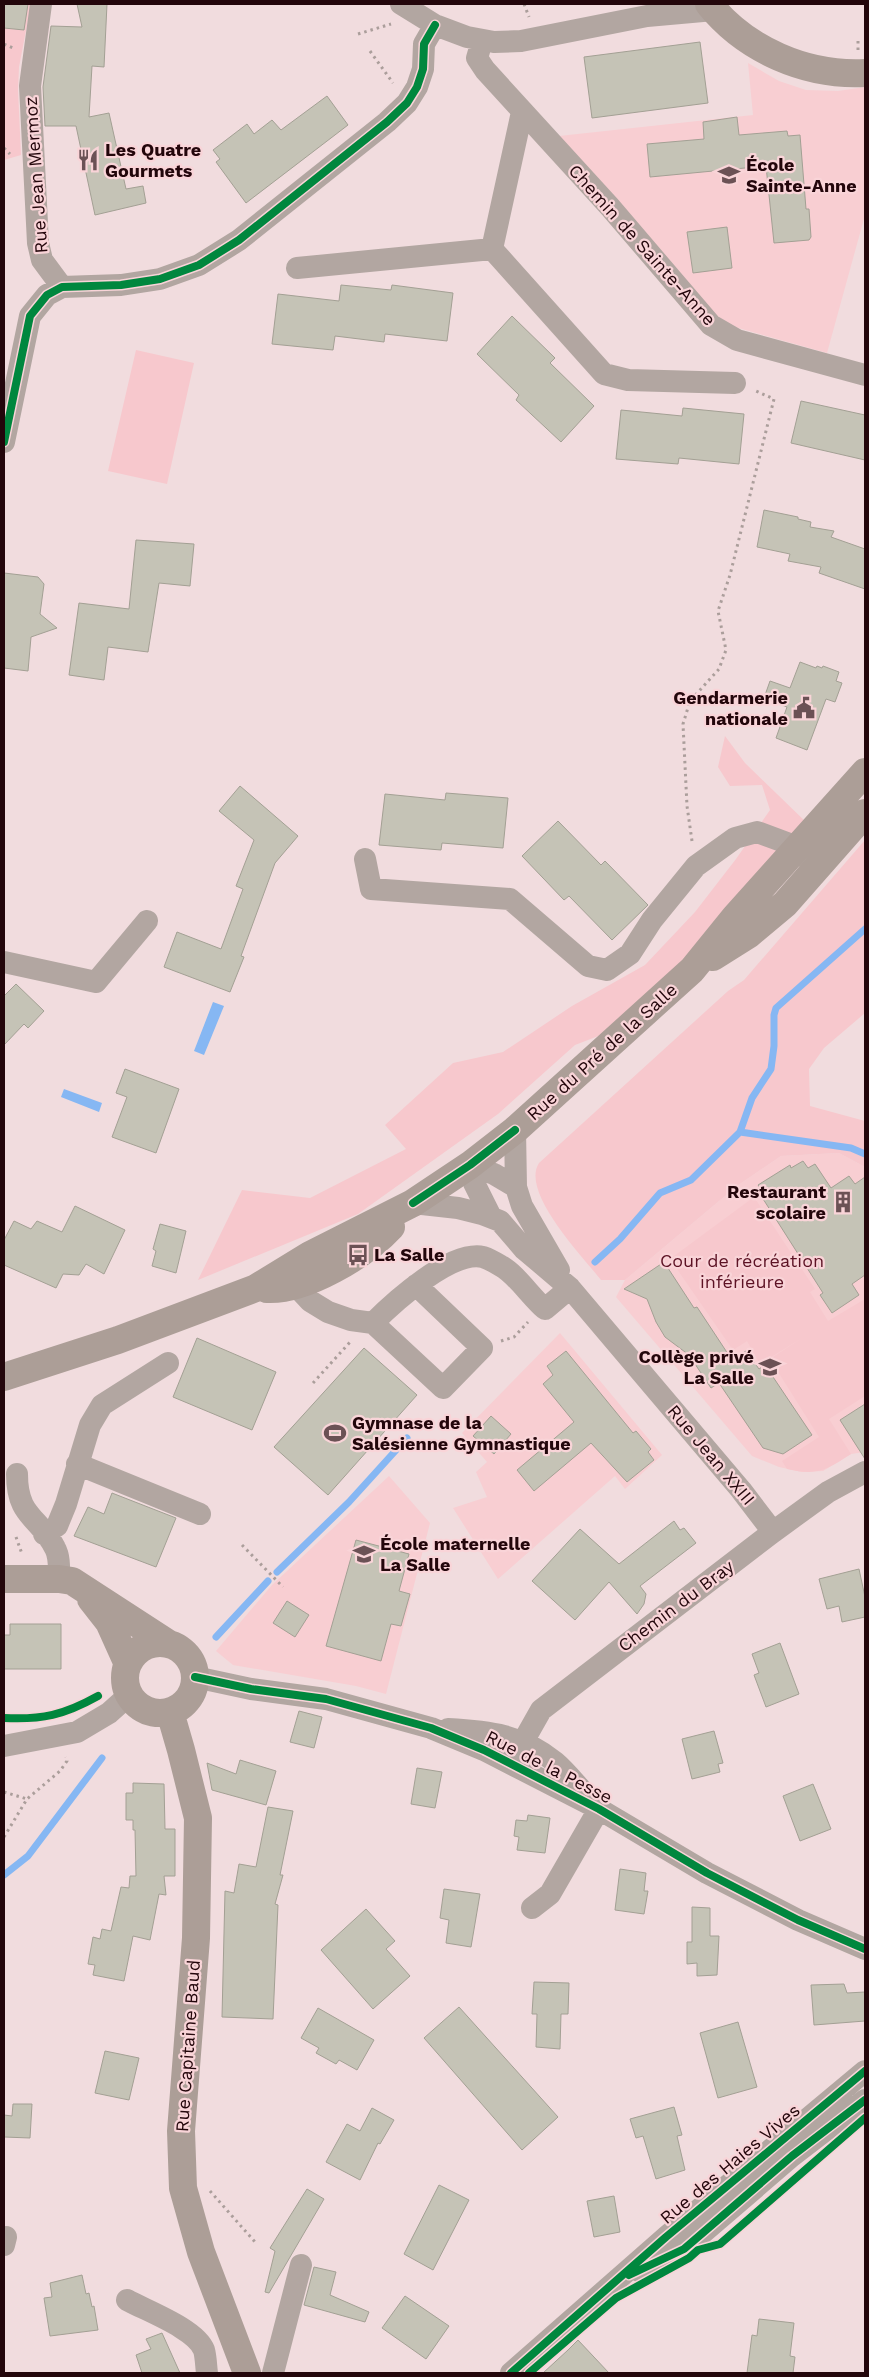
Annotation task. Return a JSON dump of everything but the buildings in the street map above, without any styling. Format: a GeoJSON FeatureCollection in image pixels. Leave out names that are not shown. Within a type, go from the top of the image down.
{"type":"FeatureCollection","features":[{"type":"Feature","properties":{"kind":"main road"},"geometry":{"type":"LineString","coordinates":[[712,7],[746,38],[782,58],[824,70],[865,73]]}},
{"type":"Feature","properties":{"kind":"main road","name":"Rue du Pré de la Salle"},"geometry":{"type":"LineString","coordinates":[[4,1377],[118,1340],[256,1288],[310,1256],[413,1204],[470,1165],[515,1130],[692,970],[735,917],[865,772]]}},
{"type":"Feature","properties":{"kind":"main road","name":"Rue du Pré de la Salle"},"geometry":{"type":"LineString","coordinates":[[692,970],[748,935],[785,904],[865,813]]}},
{"type":"Feature","properties":{"kind":"main road","name":"Rue du Pré de la Salle"},"geometry":{"type":"LineString","coordinates":[[256,1288],[278,1290],[296,1286],[358,1255],[381,1237],[413,1204]]}},
{"type":"Feature","properties":{"kind":"main road","name":"Rue du Pré de la Salle"},"geometry":{"type":"LineString","coordinates":[[4,1396],[68,1371],[118,1340]]}},
{"type":"Feature","properties":{"kind":"main road"},"geometry":{"type":"LineString","coordinates":[[14,1571],[70,1582],[183,1651],[192,1662],[195,1676],[192,1692],[183,1705],[170,1712],[154,1713],[139,1708],[128,1696],[124,1679],[127,1662],[138,1649],[153,1643],[169,1644]]}},
{"type":"Feature","properties":{"kind":"main road"},"geometry":{"type":"LineString","coordinates":[[70,1582],[109,1622],[127,1662]]}},
{"type":"Feature","properties":{"kind":"main road","name":"Rue Capitaine Baud"},"geometry":{"type":"LineString","coordinates":[[170,1712],[182,1750],[198,1818],[196,1938],[181,2131],[183,2188],[201,2252],[246,2372]]}},
{"type":"Feature","properties":{"kind":"street","name":"Rue Jean Mermoz"},"geometry":{"type":"LineString","coordinates":[[41,4],[30,86],[38,242],[42,260],[62,287]]}},
{"type":"Feature","properties":{"kind":"street"},"geometry":{"type":"LineString","coordinates":[[401,4],[434,25],[482,41],[494,42],[522,41],[654,10],[712,7]]}},
{"type":"Feature","properties":{"kind":"street"},"geometry":{"type":"LineString","coordinates":[[4,442],[30,316],[47,295],[62,287],[130,284],[160,280],[199,266],[254,228],[387,122],[407,103],[421,78],[424,44],[434,25]]}},
{"type":"Feature","properties":{"kind":"street","name":"Chemin de Sainte-Anne"},"geometry":{"type":"LineString","coordinates":[[482,41],[477,58],[479,62],[522,112],[610,207],[711,325],[737,340],[865,375]]}},
{"type":"Feature","properties":{"kind":"street"},"geometry":{"type":"LineString","coordinates":[[492,249],[522,112]]}},
{"type":"Feature","properties":{"kind":"street"},"geometry":{"type":"LineString","coordinates":[[297,268],[492,249]]}},
{"type":"Feature","properties":{"kind":"street"},"geometry":{"type":"LineString","coordinates":[[492,249],[597,369],[604,374],[628,380],[735,383]]}},
{"type":"Feature","properties":{"kind":"street"},"geometry":{"type":"LineString","coordinates":[[364,858],[371,889],[510,899],[588,966],[607,970],[630,954],[652,920],[696,866],[735,838],[757,832],[797,849],[817,867]]}},
{"type":"Feature","properties":{"kind":"street"},"geometry":{"type":"LineString","coordinates":[[4,962],[96,982],[147,921]]}},
{"type":"Feature","properties":{"kind":"street","name":"Rue Jean XXIII"},"geometry":{"type":"LineString","coordinates":[[515,1130],[516,1187],[526,1214],[570,1288]]}},
{"type":"Feature","properties":{"kind":"street"},"geometry":{"type":"LineString","coordinates":[[470,1165],[494,1174],[516,1187]]}},
{"type":"Feature","properties":{"kind":"street","name":"Rue Jean XXIII"},"geometry":{"type":"LineString","coordinates":[[470,1165],[474,1183],[491,1217]]}},
{"type":"Feature","properties":{"kind":"street","name":"Rue Jean XXIII"},"geometry":{"type":"LineString","coordinates":[[413,1204],[458,1208],[491,1217],[500,1222],[524,1248],[570,1288],[741,1490],[773,1532]]}},
{"type":"Feature","properties":{"kind":"street"},"geometry":{"type":"LineString","coordinates":[[371,1323],[399,1297],[432,1274],[466,1259],[483,1257],[503,1266],[545,1310],[570,1288]]}},
{"type":"Feature","properties":{"kind":"street"},"geometry":{"type":"LineString","coordinates":[[296,1286],[310,1301],[328,1312],[351,1320],[371,1323],[443,1388],[482,1348],[416,1285]]}},
{"type":"Feature","properties":{"kind":"street"},"geometry":{"type":"LineString","coordinates":[[44,1534],[57,1526],[66,1504],[90,1425],[102,1405],[168,1363]]}},
{"type":"Feature","properties":{"kind":"street"},"geometry":{"type":"LineString","coordinates":[[77,1464],[200,1514]]}},
{"type":"Feature","properties":{"kind":"street","name":"Chemin du Bray"},"geometry":{"type":"LineString","coordinates":[[511,1763],[541,1710],[773,1532],[828,1492],[865,1472]]}},
{"type":"Feature","properties":{"kind":"street"},"geometry":{"type":"LineString","coordinates":[[17,1474],[18,1495],[23,1508],[55,1548],[70,1582]]}},
{"type":"Feature","properties":{"kind":"street","name":"Rue de la Pesse"},"geometry":{"type":"LineString","coordinates":[[195,1676],[244,1688],[326,1699],[432,1728],[511,1763],[599,1809],[706,1873],[798,1920],[865,1949]]}},
{"type":"Feature","properties":{"kind":"street"},"geometry":{"type":"LineString","coordinates":[[4,1746],[77,1732],[109,1713],[128,1696]]}},
{"type":"Feature","properties":{"kind":"street","name":"Rue de la Pesse"},"geometry":{"type":"LineString","coordinates":[[432,1728],[496,1732],[523,1741],[556,1763],[599,1809]]}},
{"type":"Feature","properties":{"kind":"street"},"geometry":{"type":"LineString","coordinates":[[532,1908],[550,1894],[599,1809]]}},
{"type":"Feature","properties":{"kind":"street","name":"Rue des Haies Vives"},"geometry":{"type":"LineString","coordinates":[[511,2373],[772,2147],[865,2071]]}},
{"type":"Feature","properties":{"kind":"street","name":"Rue des Haies Vives"},"geometry":{"type":"LineString","coordinates":[[616,2282],[684,2249],[792,2156],[865,2100]]}},
{"type":"Feature","properties":{"kind":"street"},"geometry":{"type":"LineString","coordinates":[[273,2373],[301,2266]]}},
{"type":"Feature","properties":{"kind":"street"},"geometry":{"type":"LineString","coordinates":[[127,2300],[185,2330],[198,2341],[204,2351],[207,2373]]}},
{"type":"Feature","properties":{"kind":"path"},"geometry":{"type":"LineString","coordinates":[[370,51],[407,103]]}},
{"type":"Feature","properties":{"kind":"path"},"geometry":{"type":"LineString","coordinates":[[7,144],[8,150]]}},
{"type":"Feature","properties":{"kind":"path"},"geometry":{"type":"LineString","coordinates":[[696,866],[687,806],[683,724],[690,701],[719,669],[726,650],[718,611],[730,574],[774,399],[735,383]]}},
{"type":"Feature","properties":{"kind":"path"},"geometry":{"type":"LineString","coordinates":[[313,1383],[371,1323]]}},
{"type":"Feature","properties":{"kind":"path"},"geometry":{"type":"LineString","coordinates":[[514,1337],[526,1325]]}},
{"type":"Feature","properties":{"kind":"path"},"geometry":{"type":"LineString","coordinates":[[14,1533],[19,1541],[14,1571]]}},
{"type":"Feature","properties":{"kind":"path"},"geometry":{"type":"LineString","coordinates":[[242,1545],[283,1588]]}},
{"type":"Feature","properties":{"kind":"path"},"geometry":{"type":"LineString","coordinates":[[4,1837],[27,1799],[60,1771],[67,1762],[66,1752]]}},
{"type":"Feature","properties":{"kind":"path"},"geometry":{"type":"LineString","coordinates":[[4,1792],[27,1799]]}},
{"type":"Feature","properties":{"kind":"path"},"geometry":{"type":"LineString","coordinates":[[183,2188],[204,2184],[255,2242]]}},
{"type":"Feature","properties":{"kind":"shaded area","name":"École Sainte-Anne"},"geometry":{"type":"Polygon","coordinates":[[[748,63],[779,81],[806,90],[838,91],[865,87],[865,215],[827,353],[735,327],[714,317],[559,136],[753,115],[748,63]]]}},
{"type":"Feature","properties":{"kind":"shaded area","name":"Collège privé La Salle"},"geometry":{"type":"Polygon","coordinates":[[[839,1153],[865,1167],[865,1452],[851,1454],[823,1471],[802,1472],[779,1467],[752,1456],[616,1297],[625,1280],[737,1186],[781,1156],[839,1153]]]}},
{"type":"Feature","properties":{"kind":"shaded area"},"geometry":{"type":"Polygon","coordinates":[[[560,1333],[662,1455],[625,1489],[615,1476],[498,1579],[453,1508],[487,1497],[476,1472],[487,1462],[462,1433],[560,1333]]]}},
{"type":"Feature","properties":{"kind":"shaded area","name":"École maternelle La Salle"},"geometry":{"type":"Polygon","coordinates":[[[389,1476],[430,1523],[386,1694],[356,1686],[233,1665],[216,1651],[272,1585],[389,1476]]]}},
{"type":"Feature","properties":{"kind":"green space"},"geometry":{"type":"Polygon","coordinates":[[[4,4],[31,4],[19,67],[18,90],[21,155],[4,160],[4,4]]]}},
{"type":"Feature","properties":{"kind":"green space"},"geometry":{"type":"Polygon","coordinates":[[[136,350],[194,363],[167,484],[108,471],[136,350]]]}},
{"type":"Feature","properties":{"kind":"green space"},"geometry":{"type":"Polygon","coordinates":[[[725,736],[745,763],[809,825],[619,1028],[575,1045],[498,1114],[358,1214],[198,1280],[242,1190],[310,1198],[406,1149],[385,1125],[453,1063],[503,1052],[572,1006],[645,965],[695,912],[736,859],[770,810],[762,785],[730,786],[718,767],[725,736]]]}},
{"type":"Feature","properties":{"kind":"green space"},"geometry":{"type":"Polygon","coordinates":[[[865,840],[865,1013],[824,1048],[809,1069],[810,1106],[865,1121],[865,1167],[839,1153],[781,1156],[737,1186],[625,1280],[601,1280],[568,1241],[546,1207],[538,1190],[535,1175],[539,1163],[728,991],[744,980],[865,840]]]}},
{"type":"Feature","properties":{"kind":"green space","name":"Cour de récréation inférieure"},"geometry":{"type":"Polygon","coordinates":[[[754,1197],[815,1289],[810,1292],[828,1321],[865,1299],[865,1396],[829,1419],[851,1454],[828,1468],[814,1472],[787,1469],[782,1461],[819,1437],[770,1359],[802,1338],[760,1364],[747,1341],[733,1350],[670,1259],[754,1197]]]}},
{"type":"Feature","properties":{"kind":"water"},"geometry":{"type":"Polygon","coordinates":[[[213,1002],[224,1006],[204,1055],[194,1051],[213,1002]]]}},
{"type":"Feature","properties":{"kind":"water"},"geometry":{"type":"Polygon","coordinates":[[[64,1089],[102,1103],[99,1112],[61,1097],[64,1089]]]}},
{"type":"Feature","properties":{"kind":"waterway"},"geometry":{"type":"LineString","coordinates":[[595,1262],[620,1239],[660,1193],[691,1180],[740,1132],[752,1098],[771,1069],[776,1008],[865,929]]}},
{"type":"Feature","properties":{"kind":"waterway"},"geometry":{"type":"LineString","coordinates":[[740,1132],[851,1148],[865,1154]]}},
{"type":"Feature","properties":{"kind":"waterway"},"geometry":{"type":"LineString","coordinates":[[277,1572],[349,1502],[407,1438]]}},
{"type":"Feature","properties":{"kind":"waterway"},"geometry":{"type":"LineString","coordinates":[[216,1637],[268,1581]]}},
{"type":"Feature","properties":{"kind":"waterway"},"geometry":{"type":"LineString","coordinates":[[4,1875],[28,1856],[102,1758]]}},
{"type":"Feature","properties":{"kind":"cycle path"},"geometry":{"type":"LineString","coordinates":[[4,442],[30,316],[47,295],[62,287],[121,285],[160,279],[199,265],[239,240],[387,122],[407,103],[417,87],[423,69],[424,44],[435,25]]}},
{"type":"Feature","properties":{"kind":"cycle path"},"geometry":{"type":"LineString","coordinates":[[413,1203],[470,1165],[515,1130]]}},
{"type":"Feature","properties":{"kind":"cycle path"},"geometry":{"type":"LineString","coordinates":[[195,1677],[251,1689],[326,1699],[431,1728],[484,1750],[599,1809],[707,1873],[798,1920],[865,1949]]}},
{"type":"Feature","properties":{"kind":"cycle path"},"geometry":{"type":"LineString","coordinates":[[4,1718],[30,1718],[52,1715],[74,1708],[98,1696]]}},
{"type":"Feature","properties":{"kind":"cycle path"},"geometry":{"type":"LineString","coordinates":[[511,2373],[666,2237],[865,2071]]}},
{"type":"Feature","properties":{"kind":"cycle path"},"geometry":{"type":"LineString","coordinates":[[629,2275],[684,2249],[792,2156],[865,2100]]}},
{"type":"Feature","properties":{"kind":"cycle path"},"geometry":{"type":"LineString","coordinates":[[529,2373],[616,2298],[689,2258],[698,2250],[720,2244],[865,2118]]}},
{"type":"Feature","properties":{"kind":"place","name":"Les Quatre Gourmets"},"geometry":{"type":"Point","coordinates":[88,160]}},
{"type":"Feature","properties":{"kind":"place","name":"École Sainte-Anne"},"geometry":{"type":"Point","coordinates":[729,175]}},
{"type":"Feature","properties":{"kind":"place","name":"Gendarmerie nationale"},"geometry":{"type":"Point","coordinates":[804,708]}},
{"type":"Feature","properties":{"kind":"place","name":"Restaurant scolaire"},"geometry":{"type":"Point","coordinates":[843,1202]}},
{"type":"Feature","properties":{"kind":"place","name":"La Salle"},"geometry":{"type":"Point","coordinates":[358,1255]}},
{"type":"Feature","properties":{"kind":"place","name":"Collège privé La Salle"},"geometry":{"type":"Point","coordinates":[770,1367]}},
{"type":"Feature","properties":{"kind":"place","name":"Gymnase de la Salésienne Gymnastique"},"geometry":{"type":"Point","coordinates":[335,1433]}},
{"type":"Feature","properties":{"kind":"place","name":"École maternelle La Salle"},"geometry":{"type":"Point","coordinates":[364,1554]}}]}
